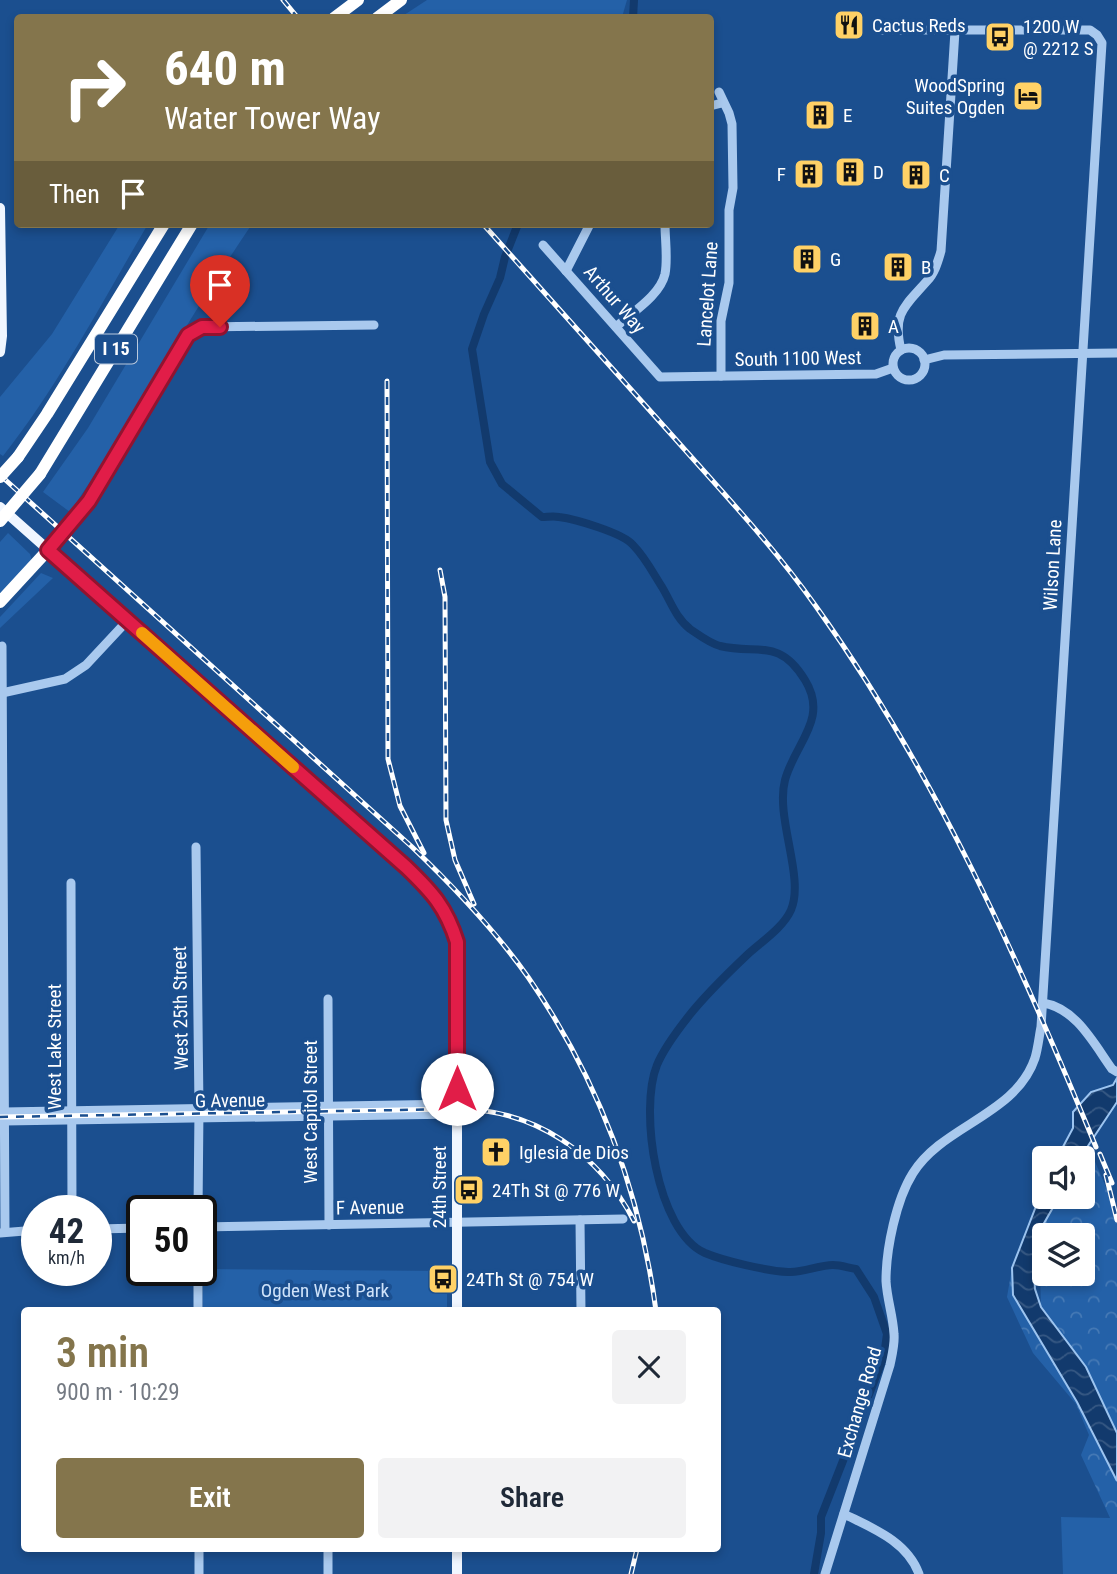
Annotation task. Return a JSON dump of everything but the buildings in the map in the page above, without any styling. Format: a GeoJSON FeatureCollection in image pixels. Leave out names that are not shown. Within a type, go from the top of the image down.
{"type":"FeatureCollection","features":[{"type":"Feature","properties":{"kind":"highway"},"geometry":{"type":"LineString","coordinates":[[338,14],[358,0]]}},
{"type":"Feature","properties":{"kind":"highway"},"geometry":{"type":"LineString","coordinates":[[382,14],[401,0]]}},
{"type":"Feature","properties":{"kind":"highway","name":"I 15"},"geometry":{"type":"LineString","coordinates":[[0,477],[18,457],[47,414],[162,228]]}},
{"type":"Feature","properties":{"kind":"highway","name":"I 15"},"geometry":{"type":"LineString","coordinates":[[0,521],[40,474],[190,228]]}},
{"type":"Feature","properties":{"kind":"highway"},"geometry":{"type":"LineString","coordinates":[[0,603],[48,550]]}},
{"type":"Feature","properties":{"kind":"main road"},"geometry":{"type":"LineString","coordinates":[[0,208],[0,352]]}},
{"type":"Feature","properties":{"kind":"main road","name":"24th Street"},"geometry":{"type":"LineString","coordinates":[[0,507],[406,867],[440,902],[450,920],[457,942],[457,1307]]}},
{"type":"Feature","properties":{"kind":"main road"},"geometry":{"type":"LineString","coordinates":[[457,1552],[457,1574]]}},
{"type":"Feature","properties":{"kind":"street"},"geometry":{"type":"LineString","coordinates":[[882,30],[955,30],[941,251],[929,280],[911,295],[904,307],[897,335],[901,350]]}},
{"type":"Feature","properties":{"kind":"street","name":"Wilson Lane"},"geometry":{"type":"LineString","coordinates":[[955,30],[1090,30],[1102,43],[1081,353],[1044,1003]]}},
{"type":"Feature","properties":{"kind":"street","name":"Lancelot Lane"},"geometry":{"type":"LineString","coordinates":[[719,92],[732,124],[733,188],[729,210],[729,283],[721,321],[721,376]]}},
{"type":"Feature","properties":{"kind":"street"},"geometry":{"type":"LineString","coordinates":[[714,105],[722,103]]}},
{"type":"Feature","properties":{"kind":"street"},"geometry":{"type":"LineString","coordinates":[[566,271],[588,228]]}},
{"type":"Feature","properties":{"kind":"street"},"geometry":{"type":"LineString","coordinates":[[616,327],[655,292],[662,282],[665,273],[665,228]]}},
{"type":"Feature","properties":{"kind":"street","name":"Arthur Way"},"geometry":{"type":"LineString","coordinates":[[543,245],[660,377]]}},
{"type":"Feature","properties":{"kind":"street"},"geometry":{"type":"LineString","coordinates":[[48,550],[89,501],[188,335],[202,327],[374,325]]}},
{"type":"Feature","properties":{"kind":"street"},"geometry":{"type":"LineString","coordinates":[[913,348],[924,360],[922,373],[913,380],[901,379],[893,368],[893,359],[901,350],[913,348]]}},
{"type":"Feature","properties":{"kind":"street"},"geometry":{"type":"LineString","coordinates":[[924,360],[944,355],[1117,353]]}},
{"type":"Feature","properties":{"kind":"street","name":"South 1100 West"},"geometry":{"type":"LineString","coordinates":[[660,377],[876,374],[893,368]]}},
{"type":"Feature","properties":{"kind":"street"},"geometry":{"type":"LineString","coordinates":[[2,693],[65,679],[86,665],[128,620]]}},
{"type":"Feature","properties":{"kind":"street"},"geometry":{"type":"LineString","coordinates":[[2,646],[2,1232],[21,1231]]}},
{"type":"Feature","properties":{"kind":"street","name":"West 25th Street"},"geometry":{"type":"LineString","coordinates":[[196,848],[198,1195]]}},
{"type":"Feature","properties":{"kind":"street","name":"West Lake Street"},"geometry":{"type":"LineString","coordinates":[[71,883],[72,1195]]}},
{"type":"Feature","properties":{"kind":"street","name":"West Capitol Street"},"geometry":{"type":"LineString","coordinates":[[328,999],[328,1225]]}},
{"type":"Feature","properties":{"kind":"street"},"geometry":{"type":"LineString","coordinates":[[1044,1003],[1055,1005],[1068,1013],[1114,1071]]}},
{"type":"Feature","properties":{"kind":"street","name":"Exchange Road"},"geometry":{"type":"LineString","coordinates":[[825,1574],[890,1365],[895,1336],[886,1283],[887,1259],[902,1194],[912,1174],[928,1153],[995,1107],[1017,1088],[1034,1060],[1044,1003]]}},
{"type":"Feature","properties":{"kind":"street","name":"G Avenue"},"geometry":{"type":"LineString","coordinates":[[4,1116],[457,1109]]}},
{"type":"Feature","properties":{"kind":"street","name":"F Avenue"},"geometry":{"type":"LineString","coordinates":[[217,1227],[623,1219]]}},
{"type":"Feature","properties":{"kind":"street"},"geometry":{"type":"LineString","coordinates":[[580,1220],[581,1307]]}},
{"type":"Feature","properties":{"kind":"street"},"geometry":{"type":"LineString","coordinates":[[198,1286],[198,1307]]}},
{"type":"Feature","properties":{"kind":"street"},"geometry":{"type":"LineString","coordinates":[[844,1514],[893,1540],[907,1553],[919,1574]]}},
{"type":"Feature","properties":{"kind":"street"},"geometry":{"type":"LineString","coordinates":[[199,1552],[199,1574]]}},
{"type":"Feature","properties":{"kind":"street"},"geometry":{"type":"LineString","coordinates":[[328,1552],[328,1574]]}},
{"type":"Feature","properties":{"kind":"green space"},"geometry":{"type":"Polygon","coordinates":[[[427,0],[627,0],[623,14],[406,14],[427,0]]]}},
{"type":"Feature","properties":{"kind":"green space"},"geometry":{"type":"Polygon","coordinates":[[[118,228],[146,228],[43,401],[3,456],[0,454],[0,397],[52,334],[118,228]]]}},
{"type":"Feature","properties":{"kind":"green space"},"geometry":{"type":"Polygon","coordinates":[[[208,228],[249,228],[70,512],[43,492],[88,428],[208,228]]]}},
{"type":"Feature","properties":{"kind":"green space"},"geometry":{"type":"Polygon","coordinates":[[[8,533],[30,554],[32,561],[0,599],[0,542],[8,533]]]}},
{"type":"Feature","properties":{"kind":"green space"},"geometry":{"type":"Polygon","coordinates":[[[41,573],[53,578],[0,628],[0,617],[41,573]]]}},
{"type":"Feature","properties":{"kind":"green space"},"geometry":{"type":"Polygon","coordinates":[[[1095,1162],[1117,1213],[1117,1433],[1086,1367],[1041,1307],[1040,1286],[1095,1286],[1095,1223],[1044,1223],[1052,1209],[1095,1209],[1095,1162]]]}},
{"type":"Feature","properties":{"kind":"green space"},"geometry":{"type":"Polygon","coordinates":[[[1012,1268],[1013,1295],[1077,1402],[1117,1481],[1117,1533],[1081,1455],[1089,1435],[1076,1404],[1033,1353],[1007,1297],[1012,1268]]]}},
{"type":"Feature","properties":{"kind":"green space","name":"Ogden West Park"},"geometry":{"type":"Polygon","coordinates":[[[217,1269],[447,1271],[447,1307],[203,1307],[203,1286],[217,1286],[217,1269]]]}},
{"type":"Feature","properties":{"kind":"green space"},"geometry":{"type":"Polygon","coordinates":[[[1117,1515],[1117,1574],[1063,1574],[1061,1517],[1111,1518],[1117,1515]]]}},
{"type":"Feature","properties":{"kind":"water"},"geometry":{"type":"Polygon","coordinates":[[[1117,1078],[1117,1102],[1088,1146],[1063,1146],[1073,1128],[1073,1112],[1091,1092],[1113,1085],[1117,1078]]]}},
{"type":"Feature","properties":{"kind":"water"},"geometry":{"type":"Polygon","coordinates":[[[1035,1209],[1052,1209],[1044,1223],[1032,1223],[1032,1286],[1035,1286],[1041,1307],[1086,1367],[1117,1433],[1117,1481],[1077,1402],[1013,1295],[1012,1268],[1035,1209]]]}},
{"type":"Feature","properties":{"kind":"waterway"},"geometry":{"type":"LineString","coordinates":[[633,14],[634,0]]}},
{"type":"Feature","properties":{"kind":"waterway"},"geometry":{"type":"LineString","coordinates":[[516,228],[472,349],[490,462],[502,484],[542,517],[576,521],[628,540],[645,560],[685,625],[720,646],[767,650],[786,658],[805,680],[811,694],[812,719],[785,780],[783,795],[795,881],[791,910],[777,929],[709,993],[675,1034],[657,1065],[650,1110],[651,1138],[664,1195],[674,1221],[688,1240],[713,1256],[769,1270],[794,1272],[833,1265],[856,1269],[874,1297],[887,1334],[884,1356],[821,1517],[814,1574]]}},
{"type":"Feature","properties":{"kind":"railway"},"geometry":{"type":"LineString","coordinates":[[283,0],[295,14]]}},
{"type":"Feature","properties":{"kind":"railway"},"geometry":{"type":"LineString","coordinates":[[487,228],[766,542],[815,605],[858,668],[899,734],[971,868],[1036,1006],[1096,1147]]}},
{"type":"Feature","properties":{"kind":"railway"},"geometry":{"type":"LineString","coordinates":[[387,381],[388,759],[400,806],[424,853]]}},
{"type":"Feature","properties":{"kind":"railway"},"geometry":{"type":"LineString","coordinates":[[0,475],[411,846],[472,909],[515,959],[553,1015],[575,1054],[612,1136],[639,1222],[655,1307]]}},
{"type":"Feature","properties":{"kind":"railway"},"geometry":{"type":"LineString","coordinates":[[440,570],[445,597],[446,820],[455,860],[474,904]]}},
{"type":"Feature","properties":{"kind":"railway"},"geometry":{"type":"LineString","coordinates":[[0,1117],[457,1109],[485,1111],[538,1127],[583,1156],[620,1197],[634,1221]]}},
{"type":"Feature","properties":{"kind":"railway"},"geometry":{"type":"LineString","coordinates":[[1100,1154],[1112,1183]]}},
{"type":"Feature","properties":{"kind":"railway"},"geometry":{"type":"LineString","coordinates":[[1106,1175],[1117,1220]]}},
{"type":"Feature","properties":{"kind":"railway"},"geometry":{"type":"LineString","coordinates":[[631,1574],[636,1552]]}},
{"type":"Feature","properties":{"kind":"slow traffic"},"geometry":{"type":"LineString","coordinates":[[142,633],[293,767]]}},
{"type":"Feature","properties":{"kind":"place","name":"Cactus Reds"},"geometry":{"type":"Point","coordinates":[849,25]}},
{"type":"Feature","properties":{"kind":"place","name":"1200 W @ 2212 S"},"geometry":{"type":"Point","coordinates":[1000,37]}},
{"type":"Feature","properties":{"kind":"place","name":"WoodSpring Suites Ogden"},"geometry":{"type":"Point","coordinates":[1028,96]}},
{"type":"Feature","properties":{"kind":"place","name":"E"},"geometry":{"type":"Point","coordinates":[820,115]}},
{"type":"Feature","properties":{"kind":"place","name":"D"},"geometry":{"type":"Point","coordinates":[850,172]}},
{"type":"Feature","properties":{"kind":"place","name":"F"},"geometry":{"type":"Point","coordinates":[809,174]}},
{"type":"Feature","properties":{"kind":"place","name":"C"},"geometry":{"type":"Point","coordinates":[916,175]}},
{"type":"Feature","properties":{"kind":"place","name":"G"},"geometry":{"type":"Point","coordinates":[807,259]}},
{"type":"Feature","properties":{"kind":"place","name":"B"},"geometry":{"type":"Point","coordinates":[898,267]}},
{"type":"Feature","properties":{"kind":"place","name":"A"},"geometry":{"type":"Point","coordinates":[865,326]}},
{"type":"Feature","properties":{"kind":"place","name":"Iglesia de Dios"},"geometry":{"type":"Point","coordinates":[496,1152]}},
{"type":"Feature","properties":{"kind":"place","name":"24Th St @ 776 W"},"geometry":{"type":"Point","coordinates":[469,1190]}},
{"type":"Feature","properties":{"kind":"place","name":"24Th St @ 754 W"},"geometry":{"type":"Point","coordinates":[443,1279]}},
{"type":"Feature","properties":{"kind":"route"},"geometry":{"type":"LineString","coordinates":[[220,327],[202,327],[188,335],[89,501],[48,550],[406,867],[440,902],[450,920],[457,942],[457,1089]]}}]}
